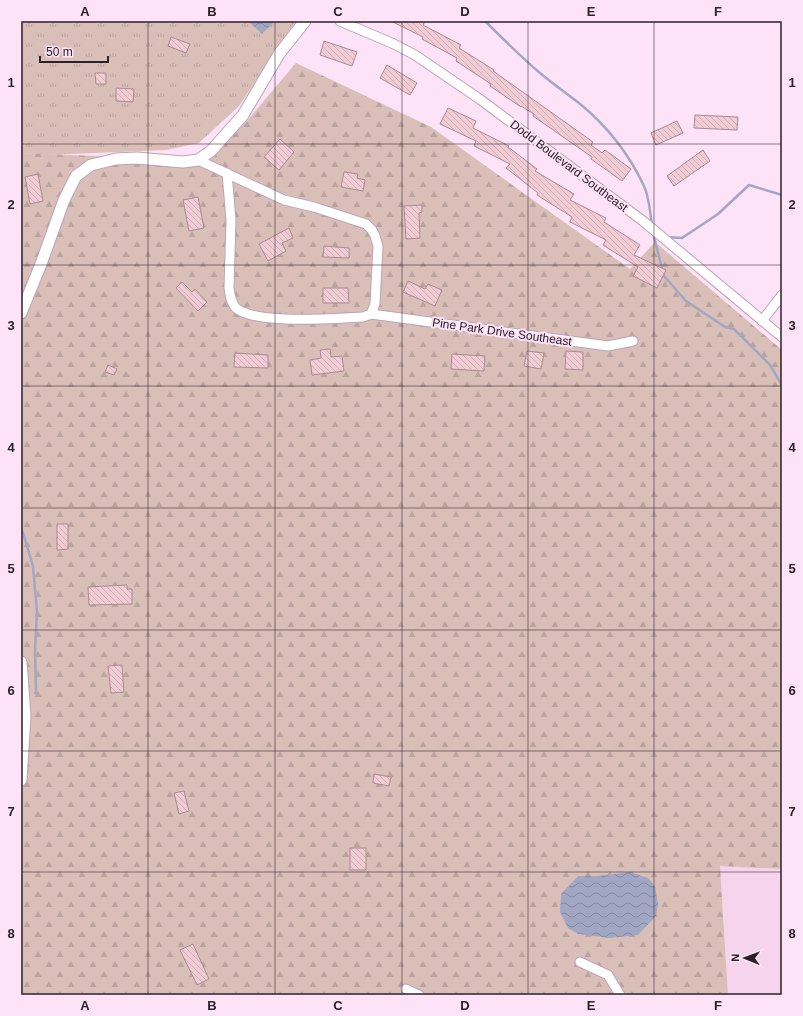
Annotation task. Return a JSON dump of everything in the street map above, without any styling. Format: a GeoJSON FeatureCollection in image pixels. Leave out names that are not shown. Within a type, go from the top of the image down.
{"type":"FeatureCollection","features":[{"type":"Feature","properties":{"kind":"street"},"geometry":{"type":"LineString","coordinates":[[21,313],[41,264],[64,200],[76,176],[91,165],[116,159],[137,158],[183,162],[198,160],[211,150],[243,115],[279,54],[305,21]]}},
{"type":"Feature","properties":{"kind":"street","name":"Dodd Boulevard Southeast"},"geometry":{"type":"LineString","coordinates":[[340,21],[394,44],[415,55],[481,100],[643,222],[782,337]]}},
{"type":"Feature","properties":{"kind":"street"},"geometry":{"type":"LineString","coordinates":[[198,160],[284,200],[314,207],[366,224],[375,236],[378,246],[375,304],[371,314]]}},
{"type":"Feature","properties":{"kind":"street","name":"Pine Park Drive Southeast"},"geometry":{"type":"LineString","coordinates":[[227,173],[232,220],[229,288],[231,299],[235,307],[242,312],[276,319],[363,317],[371,314],[608,346],[633,340]]}},
{"type":"Feature","properties":{"kind":"street"},"geometry":{"type":"LineString","coordinates":[[762,321],[782,295]]}},
{"type":"Feature","properties":{"kind":"street"},"geometry":{"type":"LineString","coordinates":[[21,662],[25,716],[21,780]]}},
{"type":"Feature","properties":{"kind":"street"},"geometry":{"type":"LineString","coordinates":[[580,962],[608,975],[620,995]]}},
{"type":"Feature","properties":{"kind":"street"},"geometry":{"type":"LineString","coordinates":[[406,989],[419,995]]}},
{"type":"Feature","properties":{"kind":"shaded area"},"geometry":{"type":"Polygon","coordinates":[[[720,866],[782,869],[782,995],[728,995],[720,866]]]}},
{"type":"Feature","properties":{"kind":"green space"},"geometry":{"type":"Polygon","coordinates":[[[21,21],[296,21],[239,106],[199,143],[166,150],[46,155],[21,153],[21,21]]]}},
{"type":"Feature","properties":{"kind":"green space"},"geometry":{"type":"Polygon","coordinates":[[[296,63],[431,127],[630,269],[655,242],[782,350],[782,869],[720,866],[728,995],[21,995],[21,153],[198,160],[246,122],[296,63]]]}},
{"type":"Feature","properties":{"kind":"water"},"geometry":{"type":"Polygon","coordinates":[[[248,21],[275,21],[262,34],[248,21]]]}},
{"type":"Feature","properties":{"kind":"water"},"geometry":{"type":"Polygon","coordinates":[[[630,872],[648,878],[655,886],[658,904],[656,916],[638,935],[610,938],[578,934],[568,928],[560,912],[561,894],[578,876],[597,876],[630,872]]]}},
{"type":"Feature","properties":{"kind":"building"},"geometry":{"type":"Polygon","coordinates":[[[391,21],[425,21],[423,25],[461,45],[459,48],[494,70],[493,71],[593,142],[591,145],[602,153],[605,150],[631,169],[622,181],[591,159],[592,157],[533,116],[534,114],[490,86],[491,84],[456,61],[457,58],[422,39],[423,37],[391,21]]]}},
{"type":"Feature","properties":{"kind":"building"},"geometry":{"type":"Polygon","coordinates":[[[171,37],[190,44],[186,53],[168,46],[171,37]]]}},
{"type":"Feature","properties":{"kind":"building"},"geometry":{"type":"Polygon","coordinates":[[[324,41],[357,52],[352,66],[320,55],[324,41]]]}},
{"type":"Feature","properties":{"kind":"building"},"geometry":{"type":"Polygon","coordinates":[[[387,65],[417,83],[410,95],[380,78],[387,65]]]}},
{"type":"Feature","properties":{"kind":"building"},"geometry":{"type":"Polygon","coordinates":[[[95,73],[106,73],[106,84],[96,84],[95,73]]]}},
{"type":"Feature","properties":{"kind":"building"},"geometry":{"type":"Polygon","coordinates":[[[116,88],[134,89],[133,102],[116,101],[116,88]]]}},
{"type":"Feature","properties":{"kind":"building"},"geometry":{"type":"Polygon","coordinates":[[[448,108],[476,121],[473,128],[509,146],[508,147],[537,169],[535,171],[574,194],[570,200],[606,218],[604,222],[640,245],[634,255],[666,270],[657,288],[633,276],[638,267],[603,245],[606,240],[570,222],[572,217],[537,195],[538,193],[506,168],[510,164],[474,146],[476,141],[440,124],[448,108]]]}},
{"type":"Feature","properties":{"kind":"building"},"geometry":{"type":"Polygon","coordinates":[[[695,115],[738,117],[737,130],[694,128],[695,115]]]}},
{"type":"Feature","properties":{"kind":"building"},"geometry":{"type":"Polygon","coordinates":[[[677,121],[683,133],[656,145],[651,133],[677,121]]]}},
{"type":"Feature","properties":{"kind":"building"},"geometry":{"type":"Polygon","coordinates":[[[280,139],[294,152],[279,170],[264,157],[280,139]]]}},
{"type":"Feature","properties":{"kind":"building"},"geometry":{"type":"Polygon","coordinates":[[[703,150],[710,161],[674,186],[667,176],[703,150]]]}},
{"type":"Feature","properties":{"kind":"building"},"geometry":{"type":"Polygon","coordinates":[[[344,172],[358,174],[357,178],[365,180],[363,191],[341,187],[344,172]]]}},
{"type":"Feature","properties":{"kind":"building"},"geometry":{"type":"Polygon","coordinates":[[[38,174],[43,201],[30,204],[25,177],[38,174]]]}},
{"type":"Feature","properties":{"kind":"building"},"geometry":{"type":"Polygon","coordinates":[[[198,197],[204,228],[189,231],[183,200],[198,197]]]}},
{"type":"Feature","properties":{"kind":"building"},"geometry":{"type":"Polygon","coordinates":[[[422,205],[422,212],[419,213],[420,238],[406,239],[404,206],[422,205]]]}},
{"type":"Feature","properties":{"kind":"building"},"geometry":{"type":"Polygon","coordinates":[[[289,228],[293,238],[282,243],[286,251],[268,261],[259,244],[289,228]]]}},
{"type":"Feature","properties":{"kind":"building"},"geometry":{"type":"Polygon","coordinates":[[[324,246],[349,248],[349,258],[323,257],[324,246]]]}},
{"type":"Feature","properties":{"kind":"building"},"geometry":{"type":"Polygon","coordinates":[[[408,281],[425,289],[428,284],[442,290],[435,306],[403,292],[408,281]]]}},
{"type":"Feature","properties":{"kind":"building"},"geometry":{"type":"Polygon","coordinates":[[[182,282],[192,292],[195,289],[207,302],[198,311],[176,288],[182,282]]]}},
{"type":"Feature","properties":{"kind":"building"},"geometry":{"type":"Polygon","coordinates":[[[323,288],[348,288],[349,303],[323,303],[323,288]]]}},
{"type":"Feature","properties":{"kind":"building"},"geometry":{"type":"Polygon","coordinates":[[[330,349],[331,357],[342,356],[344,371],[312,375],[310,360],[321,358],[320,350],[330,349]]]}},
{"type":"Feature","properties":{"kind":"building"},"geometry":{"type":"Polygon","coordinates":[[[527,351],[544,353],[541,369],[524,366],[527,351]]]}},
{"type":"Feature","properties":{"kind":"building"},"geometry":{"type":"Polygon","coordinates":[[[566,351],[583,352],[583,370],[565,369],[566,351]]]}},
{"type":"Feature","properties":{"kind":"building"},"geometry":{"type":"Polygon","coordinates":[[[235,353],[268,355],[268,368],[234,367],[235,353]]]}},
{"type":"Feature","properties":{"kind":"building"},"geometry":{"type":"Polygon","coordinates":[[[452,354],[485,356],[484,371],[451,369],[452,354]]]}},
{"type":"Feature","properties":{"kind":"building"},"geometry":{"type":"Polygon","coordinates":[[[108,365],[117,369],[114,375],[105,372],[108,365]]]}},
{"type":"Feature","properties":{"kind":"building"},"geometry":{"type":"Polygon","coordinates":[[[57,524],[68,524],[68,549],[57,550],[57,524]]]}},
{"type":"Feature","properties":{"kind":"building"},"geometry":{"type":"Polygon","coordinates":[[[127,585],[127,589],[132,589],[132,604],[89,605],[88,587],[127,585]]]}},
{"type":"Feature","properties":{"kind":"building"},"geometry":{"type":"Polygon","coordinates":[[[122,665],[124,692],[111,693],[108,666],[122,665]]]}},
{"type":"Feature","properties":{"kind":"building"},"geometry":{"type":"Polygon","coordinates":[[[374,774],[391,777],[389,786],[373,783],[374,774]]]}},
{"type":"Feature","properties":{"kind":"building"},"geometry":{"type":"Polygon","coordinates":[[[184,791],[189,811],[179,814],[174,793],[184,791]]]}},
{"type":"Feature","properties":{"kind":"building"},"geometry":{"type":"Polygon","coordinates":[[[350,848],[366,848],[366,870],[350,870],[350,848]]]}},
{"type":"Feature","properties":{"kind":"building"},"geometry":{"type":"Polygon","coordinates":[[[193,944],[209,979],[197,985],[180,950],[193,944]]]}},
{"type":"Feature","properties":{"kind":"waterway"},"geometry":{"type":"LineString","coordinates":[[485,21],[533,67],[579,103],[607,130],[624,151],[646,190],[652,224]]}},
{"type":"Feature","properties":{"kind":"waterway"},"geometry":{"type":"LineString","coordinates":[[666,237],[682,238],[718,214],[749,185],[782,195]]}},
{"type":"Feature","properties":{"kind":"waterway"},"geometry":{"type":"LineString","coordinates":[[653,233],[664,276],[686,301],[725,327],[734,329],[770,365],[782,385]]}},
{"type":"Feature","properties":{"kind":"waterway"},"geometry":{"type":"LineString","coordinates":[[21,529],[33,566],[37,612],[35,693]]}}]}
